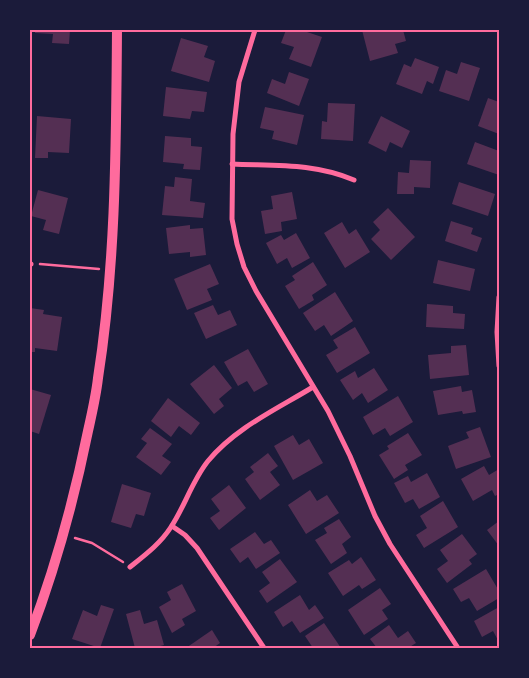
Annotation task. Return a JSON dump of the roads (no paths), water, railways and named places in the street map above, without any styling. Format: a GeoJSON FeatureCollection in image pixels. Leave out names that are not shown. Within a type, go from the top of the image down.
{"type":"FeatureCollection","features":[{"type":"Feature","properties":{"kind":"main road"},"geometry":{"type":"LineString","coordinates":[[30,635],[64,535],[82,461],[98,379],[111,270],[116,144],[117,30]]}},
{"type":"Feature","properties":{"kind":"street"},"geometry":{"type":"LineString","coordinates":[[255,30],[239,82],[233,134],[232,219],[244,267],[256,291],[328,411],[350,456],[375,516],[390,544],[458,648]]}},
{"type":"Feature","properties":{"kind":"street"},"geometry":{"type":"LineString","coordinates":[[232,164],[322,169],[354,180]]}},
{"type":"Feature","properties":{"kind":"street"},"geometry":{"type":"LineString","coordinates":[[499,298],[497,332],[499,366]]}},
{"type":"Feature","properties":{"kind":"street"},"geometry":{"type":"LineString","coordinates":[[130,567],[148,553],[172,526],[207,462],[224,444],[247,427],[313,387]]}},
{"type":"Feature","properties":{"kind":"street"},"geometry":{"type":"LineString","coordinates":[[172,526],[185,535],[197,548],[264,648]]}}]}
